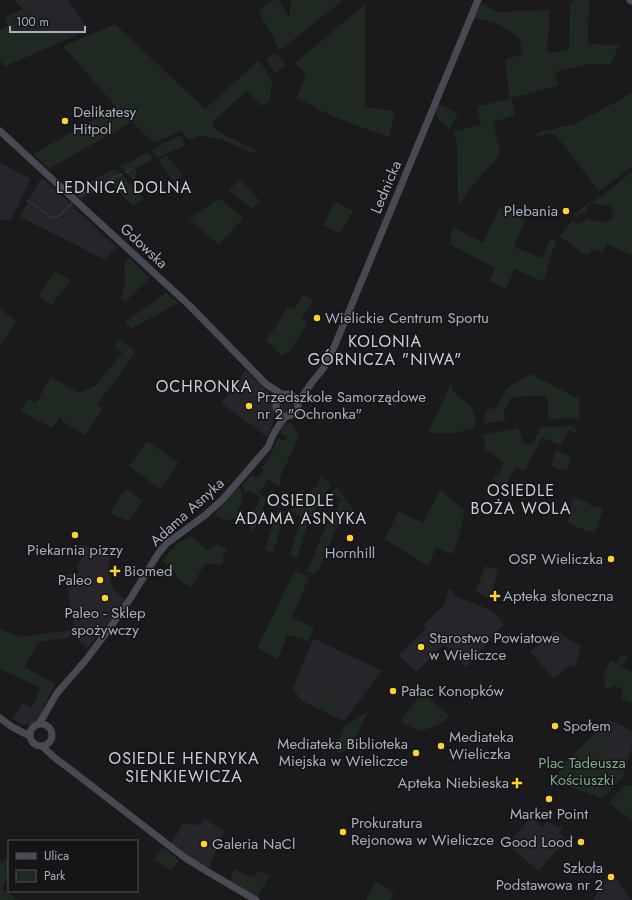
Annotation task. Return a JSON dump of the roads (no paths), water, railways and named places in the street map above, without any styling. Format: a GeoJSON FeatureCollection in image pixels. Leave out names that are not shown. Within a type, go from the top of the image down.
{"type":"FeatureCollection","features":[{"type":"Feature","properties":{"kind":"main road","name":"Lednicka"},"geometry":{"type":"LineString","coordinates":[[298,402],[312,381],[323,369],[335,345],[478,0]]}},
{"type":"Feature","properties":{"kind":"main road","name":"Gdowska"},"geometry":{"type":"LineString","coordinates":[[0,131],[190,306],[266,384],[277,401]]}},
{"type":"Feature","properties":{"kind":"main road","name":"Lednicka"},"geometry":{"type":"LineString","coordinates":[[292,395],[312,381]]}},
{"type":"Feature","properties":{"kind":"main road","name":"Gdowska"},"geometry":{"type":"LineString","coordinates":[[266,384],[283,395]]}},
{"type":"Feature","properties":{"kind":"main road"},"geometry":{"type":"LineString","coordinates":[[283,395],[292,395],[298,402],[297,411],[292,416],[286,416],[279,413],[276,407],[277,401],[283,395]]}},
{"type":"Feature","properties":{"kind":"main road","name":"Adama Asnyka"},"geometry":{"type":"LineString","coordinates":[[272,438],[279,413]]}},
{"type":"Feature","properties":{"kind":"main road","name":"Adama Asnyka"},"geometry":{"type":"LineString","coordinates":[[39,724],[57,693],[85,661],[126,606],[162,549],[218,504],[260,458],[286,416]]}},
{"type":"Feature","properties":{"kind":"main road","name":"Adama Asnyka"},"geometry":{"type":"LineString","coordinates":[[47,726],[52,708],[63,687]]}},
{"type":"Feature","properties":{"kind":"main road"},"geometry":{"type":"LineString","coordinates":[[0,716],[12,727],[31,733]]}},
{"type":"Feature","properties":{"kind":"main road"},"geometry":{"type":"LineString","coordinates":[[39,724],[47,726],[52,733],[50,741],[48,744],[42,746],[35,745],[31,740],[31,733],[36,725],[39,724]]}},
{"type":"Feature","properties":{"kind":"main road"},"geometry":{"type":"LineString","coordinates":[[50,741],[52,749],[71,770]]}},
{"type":"Feature","properties":{"kind":"main road"},"geometry":{"type":"LineString","coordinates":[[42,746],[55,758],[184,857],[213,876],[256,900]]}},
{"type":"Feature","properties":{"kind":"waterway"},"geometry":{"type":"LineString","coordinates":[[126,172],[132,169]]}},
{"type":"Feature","properties":{"kind":"waterway"},"geometry":{"type":"LineString","coordinates":[[79,196],[122,174]]}},
{"type":"Feature","properties":{"kind":"waterway"},"geometry":{"type":"LineString","coordinates":[[27,200],[52,218],[60,215],[72,203]]}},
{"type":"Feature","properties":{"kind":"place","name":"Delikatesy Hitpol"},"geometry":{"type":"Point","coordinates":[65,121]}},
{"type":"Feature","properties":{"kind":"place","name":"Plebania"},"geometry":{"type":"Point","coordinates":[566,211]}},
{"type":"Feature","properties":{"kind":"place","name":"Wielickie Centrum Sportu"},"geometry":{"type":"Point","coordinates":[317,318]}},
{"type":"Feature","properties":{"kind":"place","name":"Przedszkole Samorządowe nr 2 \"Ochronka\""},"geometry":{"type":"Point","coordinates":[249,406]}},
{"type":"Feature","properties":{"kind":"place","name":"Piekarnia pizzy"},"geometry":{"type":"Point","coordinates":[75,535]}},
{"type":"Feature","properties":{"kind":"place","name":"Hornhill"},"geometry":{"type":"Point","coordinates":[350,538]}},
{"type":"Feature","properties":{"kind":"place","name":"OSP Wieliczka"},"geometry":{"type":"Point","coordinates":[611,559]}},
{"type":"Feature","properties":{"kind":"place","name":"Biomed"},"geometry":{"type":"Point","coordinates":[115,571]}},
{"type":"Feature","properties":{"kind":"place","name":"Paleo"},"geometry":{"type":"Point","coordinates":[100,580]}},
{"type":"Feature","properties":{"kind":"place","name":"Apteka słoneczna"},"geometry":{"type":"Point","coordinates":[495,596]}},
{"type":"Feature","properties":{"kind":"place","name":"Paleo - Sklep spożywczy"},"geometry":{"type":"Point","coordinates":[105,598]}},
{"type":"Feature","properties":{"kind":"place","name":"Starostwo Powiatowe w Wieliczce"},"geometry":{"type":"Point","coordinates":[421,647]}},
{"type":"Feature","properties":{"kind":"place","name":"Pałac Konopków"},"geometry":{"type":"Point","coordinates":[393,691]}},
{"type":"Feature","properties":{"kind":"place","name":"Społem"},"geometry":{"type":"Point","coordinates":[555,726]}},
{"type":"Feature","properties":{"kind":"place","name":"Mediateka Wieliczka"},"geometry":{"type":"Point","coordinates":[441,746]}},
{"type":"Feature","properties":{"kind":"place","name":"Mediateka Biblioteka Miejska w Wieliczce"},"geometry":{"type":"Point","coordinates":[416,753]}},
{"type":"Feature","properties":{"kind":"place","name":"Apteka Niebieska"},"geometry":{"type":"Point","coordinates":[517,783]}},
{"type":"Feature","properties":{"kind":"place","name":"Market Point"},"geometry":{"type":"Point","coordinates":[549,799]}},
{"type":"Feature","properties":{"kind":"place","name":"Prokuratura Rejonowa w Wieliczce"},"geometry":{"type":"Point","coordinates":[343,832]}},
{"type":"Feature","properties":{"kind":"place","name":"Good Lood"},"geometry":{"type":"Point","coordinates":[581,842]}},
{"type":"Feature","properties":{"kind":"place","name":"Galeria NaCl"},"geometry":{"type":"Point","coordinates":[204,844]}},
{"type":"Feature","properties":{"kind":"place","name":"Szkoła Podstawowa nr 2"},"geometry":{"type":"Point","coordinates":[611,877]}},
{"type":"Feature","properties":{"kind":"district","name":"LEDNICA DOLNA"},"geometry":{"type":"Point","coordinates":[124,187]}},
{"type":"Feature","properties":{"kind":"district","name":"KOLONIA GÓRNICZA \"NIWA\""},"geometry":{"type":"Point","coordinates":[385,350]}},
{"type":"Feature","properties":{"kind":"district","name":"OCHRONKA"},"geometry":{"type":"Point","coordinates":[204,386]}},
{"type":"Feature","properties":{"kind":"district","name":"OSIEDLE BOŻA WOLA"},"geometry":{"type":"Point","coordinates":[521,499]}},
{"type":"Feature","properties":{"kind":"district","name":"OSIEDLE ADAMA ASNYKA"},"geometry":{"type":"Point","coordinates":[301,509]}},
{"type":"Feature","properties":{"kind":"district","name":"OSIEDLE HENRYKA SIENKIEWICZA"},"geometry":{"type":"Point","coordinates":[184,767]}},
{"type":"Feature","properties":{"kind":"park label","name":"Plac Tadeusza Kościuszki"},"geometry":{"type":"Point","coordinates":[582,772]}}]}
